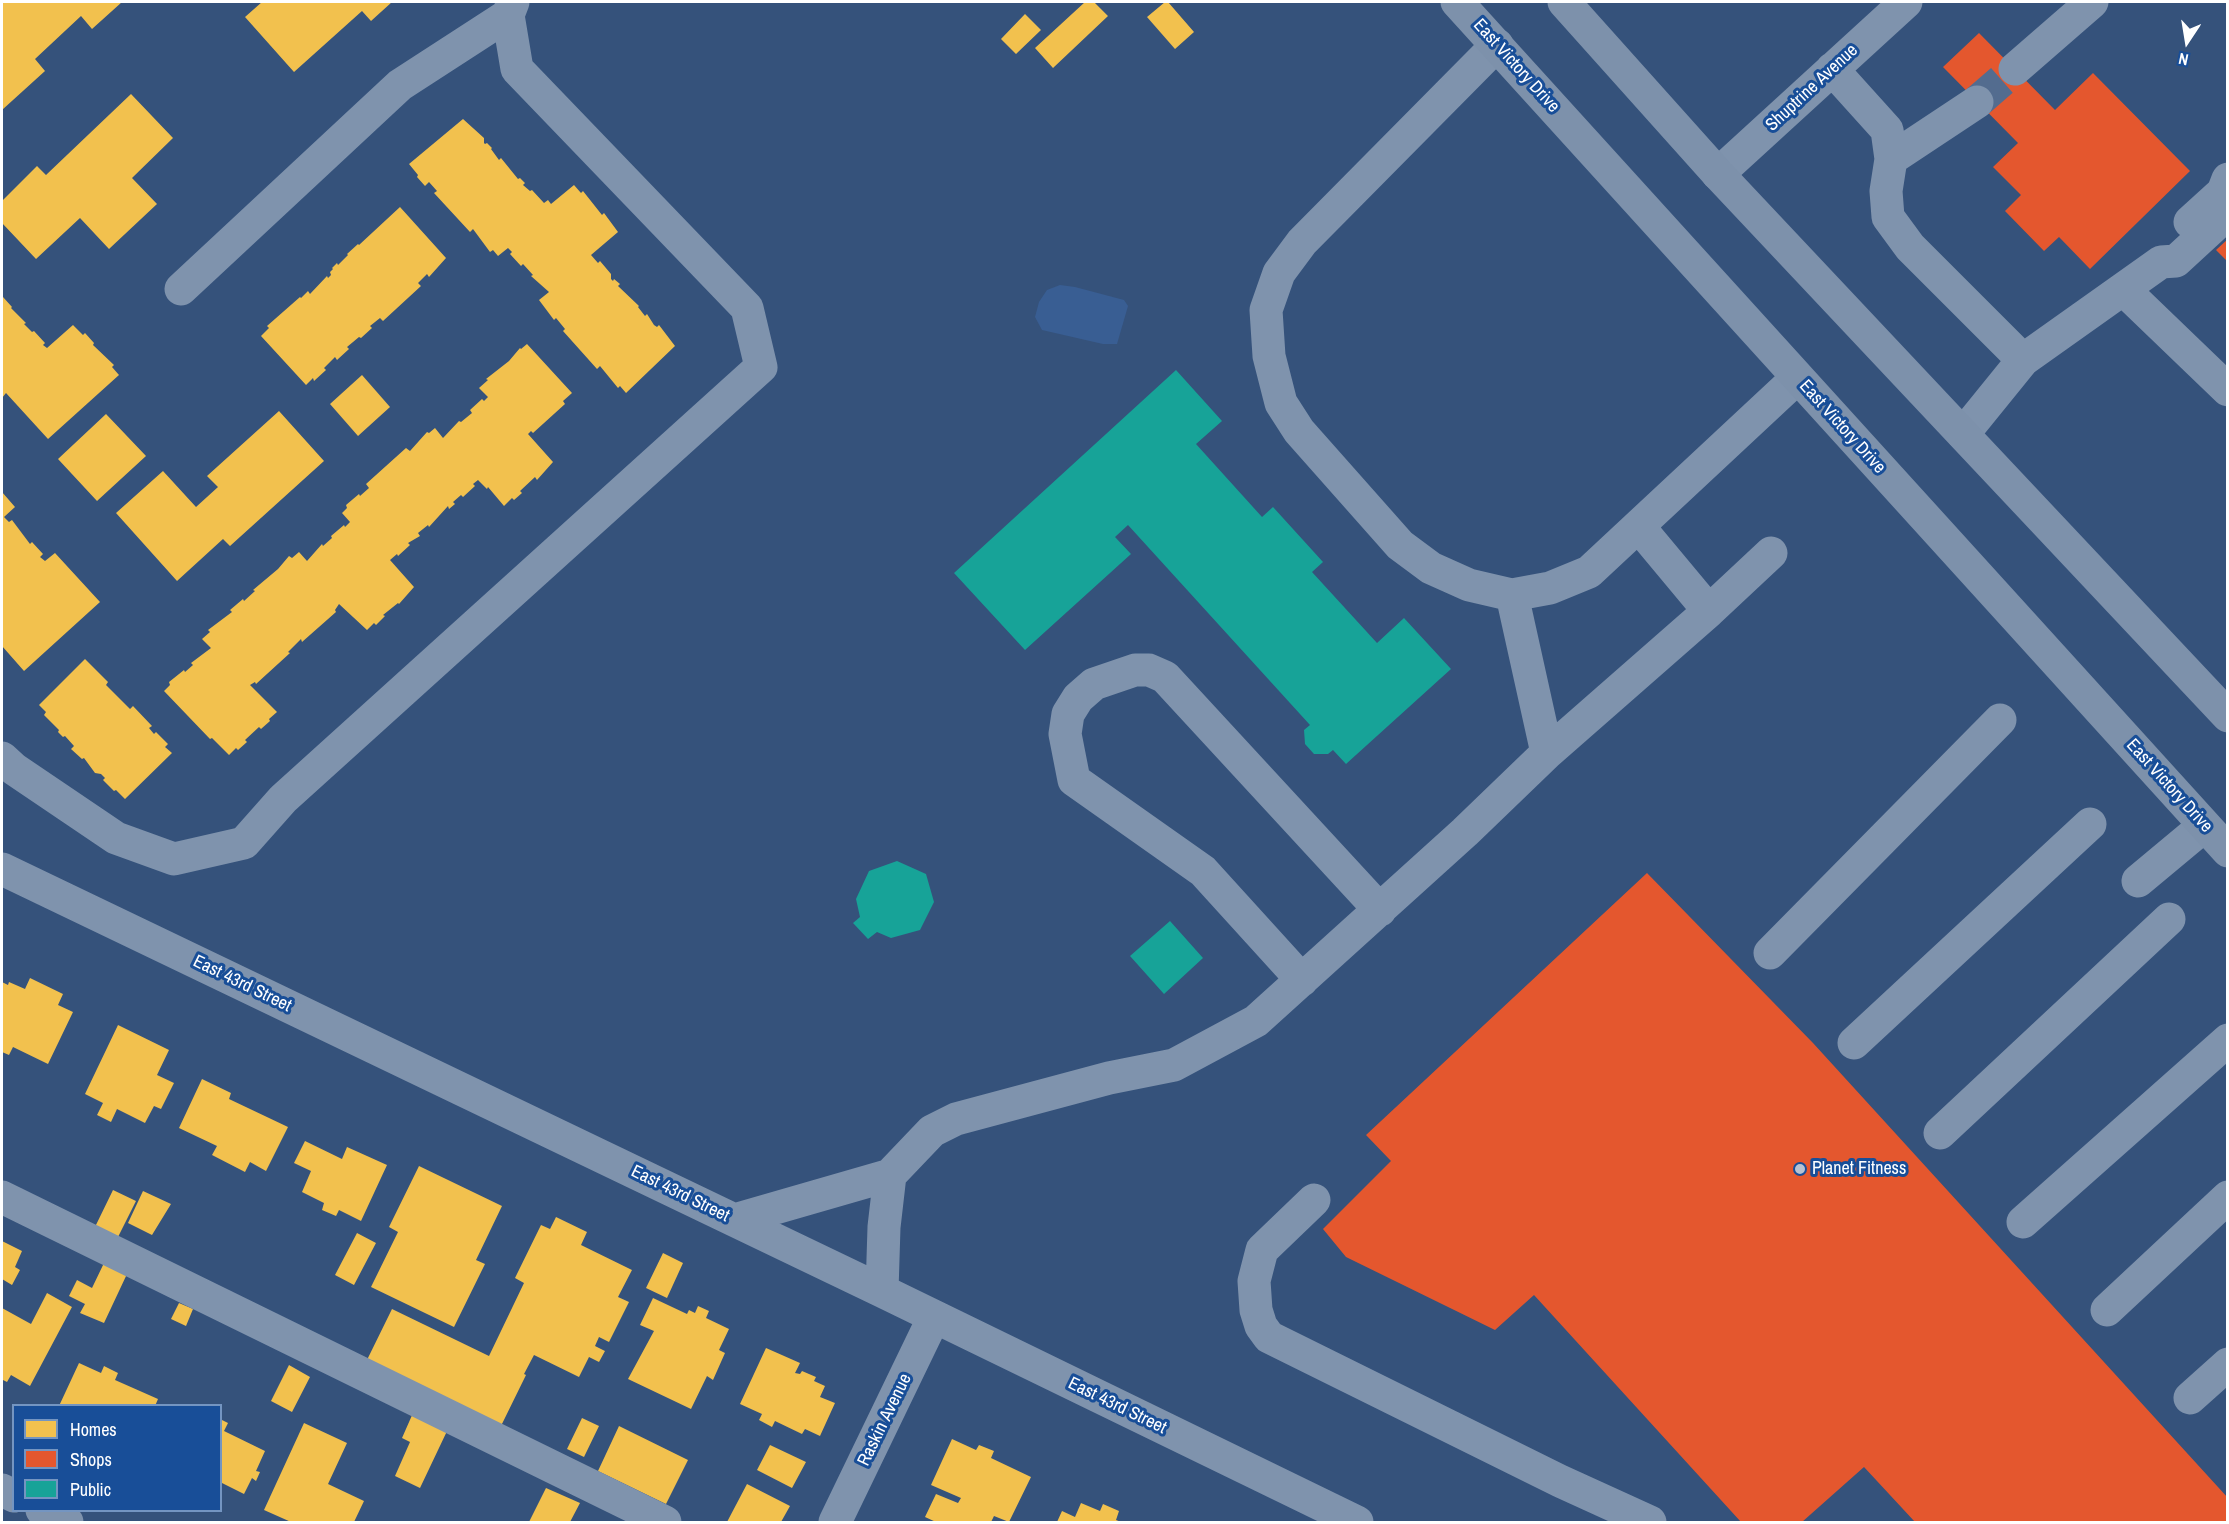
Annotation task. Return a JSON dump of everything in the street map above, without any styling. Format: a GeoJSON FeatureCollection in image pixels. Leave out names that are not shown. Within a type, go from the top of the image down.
{"type":"FeatureCollection","features":[{"type":"Feature","properties":{"kind":"main road","name":"East Victory Drive"},"geometry":{"type":"LineString","coordinates":[[1457,2],[2228,851]]}},
{"type":"Feature","properties":{"kind":"main road"},"geometry":{"type":"LineString","coordinates":[[1564,2],[1718,174],[2228,716]]}},
{"type":"Feature","properties":{"kind":"street","name":"Shuptrine Avenue"},"geometry":{"type":"LineString","coordinates":[[1718,174],[1906,2]]}},
{"type":"Feature","properties":{"kind":"street"},"geometry":{"type":"LineString","coordinates":[[2015,69],[2092,2]]}},
{"type":"Feature","properties":{"kind":"street"},"geometry":{"type":"LineString","coordinates":[[2,759],[116,838],[174,859],[244,843],[283,799],[761,367],[747,308],[517,69],[511,8],[400,86],[181,289]]}},
{"type":"Feature","properties":{"kind":"street"},"geometry":{"type":"LineString","coordinates":[[1497,45],[1302,242],[1279,273],[1266,310],[1269,356],[1281,403],[1299,431],[1400,545],[1431,568],[1469,585],[1512,595],[1550,588],[1589,572],[1797,378]]}},
{"type":"Feature","properties":{"kind":"street"},"geometry":{"type":"LineString","coordinates":[[1833,69],[1887,130],[1891,159],[1886,191],[1888,217],[1910,247],[2023,360]]}},
{"type":"Feature","properties":{"kind":"street"},"geometry":{"type":"LineString","coordinates":[[1891,159],[1977,102]]}},
{"type":"Feature","properties":{"kind":"street"},"geometry":{"type":"LineString","coordinates":[[2161,262],[2162,246],[2223,192],[2228,179]]}},
{"type":"Feature","properties":{"kind":"street"},"geometry":{"type":"LineString","coordinates":[[1963,434],[2023,360],[2161,262],[2176,261],[2228,213]]}},
{"type":"Feature","properties":{"kind":"street"},"geometry":{"type":"LineString","coordinates":[[2123,289],[2228,390]]}},
{"type":"Feature","properties":{"kind":"street"},"geometry":{"type":"LineString","coordinates":[[1639,527],[1709,611]]}},
{"type":"Feature","properties":{"kind":"street"},"geometry":{"type":"LineString","coordinates":[[734,1220],[890,1175],[932,1131],[956,1119],[1109,1078],[1174,1065],[1256,1021],[1465,832],[1546,753],[1709,611],[1770,553]]}},
{"type":"Feature","properties":{"kind":"street"},"geometry":{"type":"LineString","coordinates":[[1512,595],[1546,753]]}},
{"type":"Feature","properties":{"kind":"street"},"geometry":{"type":"LineString","coordinates":[[1302,980],[1203,871],[1074,780],[1065,734],[1068,714],[1078,698],[1094,684],[1136,670],[1149,670],[1165,677],[1380,910]]}},
{"type":"Feature","properties":{"kind":"street"},"geometry":{"type":"LineString","coordinates":[[1770,953],[2001,720]]}},
{"type":"Feature","properties":{"kind":"street"},"geometry":{"type":"LineString","coordinates":[[1854,1043],[2090,824]]}},
{"type":"Feature","properties":{"kind":"street"},"geometry":{"type":"LineString","coordinates":[[2138,881],[2204,826]]}},
{"type":"Feature","properties":{"kind":"street","name":"East 43rd Street"},"geometry":{"type":"LineString","coordinates":[[2,869],[882,1291],[1357,1522]]}},
{"type":"Feature","properties":{"kind":"street"},"geometry":{"type":"LineString","coordinates":[[1940,1133],[2169,919]]}},
{"type":"Feature","properties":{"kind":"street"},"geometry":{"type":"LineString","coordinates":[[2024,1222],[2228,1040]]}},
{"type":"Feature","properties":{"kind":"street"},"geometry":{"type":"LineString","coordinates":[[882,1291],[884,1227],[890,1175]]}},
{"type":"Feature","properties":{"kind":"street"},"geometry":{"type":"LineString","coordinates":[[2,1197],[665,1522]]}},
{"type":"Feature","properties":{"kind":"street"},"geometry":{"type":"LineString","coordinates":[[2107,1310],[2228,1197]]}},
{"type":"Feature","properties":{"kind":"street"},"geometry":{"type":"LineString","coordinates":[[1314,1200],[1262,1250],[1254,1281],[1256,1310],[1261,1326],[1269,1337],[1550,1476],[1650,1522]]}},
{"type":"Feature","properties":{"kind":"street","name":"Raskin Avenue"},"geometry":{"type":"LineString","coordinates":[[835,1522],[934,1317]]}},
{"type":"Feature","properties":{"kind":"street"},"geometry":{"type":"LineString","coordinates":[[2190,1398],[2228,1365]]}},
{"type":"Feature","properties":{"kind":"street"},"geometry":{"type":"LineString","coordinates":[[46,1512],[66,1522]]}},
{"type":"Feature","properties":{"kind":"water"},"geometry":{"type":"Polygon","coordinates":[[[1060,285],[1124,300],[1128,306],[1117,344],[1103,344],[1042,330],[1035,317],[1039,302],[1047,290],[1060,285]]]}},
{"type":"Feature","properties":{"kind":"building: Homes"},"geometry":{"type":"Polygon","coordinates":[[[2,2],[122,2],[92,29],[81,16],[35,59],[45,71],[2,110],[2,2]]]}},
{"type":"Feature","properties":{"kind":"building: Homes"},"geometry":{"type":"Polygon","coordinates":[[[262,2],[392,2],[371,21],[362,11],[294,72],[245,17],[262,2]]]}},
{"type":"Feature","properties":{"kind":"building: Homes"},"geometry":{"type":"Polygon","coordinates":[[[1085,2],[1094,2],[1108,16],[1053,68],[1035,48],[1085,2]]]}},
{"type":"Feature","properties":{"kind":"building: Homes"},"geometry":{"type":"Polygon","coordinates":[[[1168,2],[1194,32],[1175,49],[1147,17],[1168,2]]]}},
{"type":"Feature","properties":{"kind":"building: Homes"},"geometry":{"type":"Polygon","coordinates":[[[1025,14],[1041,30],[1016,54],[1001,39],[1025,14]]]}},
{"type":"Feature","properties":{"kind":"building: Homes"},"geometry":{"type":"Polygon","coordinates":[[[131,94],[173,138],[132,178],[157,204],[109,249],[80,218],[36,259],[2,223],[2,201],[37,166],[46,175],[131,94]]]}},
{"type":"Feature","properties":{"kind":"building: Homes"},"geometry":{"type":"Polygon","coordinates":[[[463,119],[484,138],[484,143],[492,148],[499,160],[501,158],[518,179],[520,178],[525,183],[523,185],[530,191],[532,190],[544,203],[548,200],[551,204],[574,185],[581,193],[583,191],[602,215],[604,213],[618,232],[591,255],[598,263],[600,261],[611,274],[611,279],[620,284],[618,286],[639,306],[645,316],[647,314],[654,325],[657,327],[659,325],[675,346],[626,393],[620,386],[618,388],[600,366],[597,369],[563,331],[565,329],[556,318],[554,320],[539,300],[549,292],[531,276],[533,275],[523,264],[521,266],[510,254],[512,252],[508,248],[498,256],[493,250],[490,252],[473,229],[470,232],[434,193],[437,191],[429,182],[425,186],[409,164],[463,119]]]}},
{"type":"Feature","properties":{"kind":"building: Homes"},"geometry":{"type":"Polygon","coordinates":[[[400,207],[446,258],[429,277],[427,274],[418,283],[421,286],[383,321],[380,318],[370,326],[372,328],[347,347],[349,349],[337,360],[335,357],[324,368],[326,370],[306,385],[261,336],[269,328],[267,326],[300,297],[308,291],[310,294],[327,276],[328,278],[337,263],[338,265],[347,254],[400,207]]]}},
{"type":"Feature","properties":{"kind":"building: Homes"},"geometry":{"type":"Polygon","coordinates":[[[3,297],[47,348],[73,325],[83,335],[85,333],[94,343],[93,345],[114,365],[112,367],[119,375],[48,439],[6,393],[2,398],[3,297]]]}},
{"type":"Feature","properties":{"kind":"building: Homes"},"geometry":{"type":"Polygon","coordinates":[[[527,344],[572,393],[563,401],[565,404],[533,433],[531,431],[528,434],[553,462],[537,480],[535,477],[520,491],[522,493],[514,500],[512,498],[504,506],[488,487],[487,489],[478,480],[463,497],[461,495],[453,502],[455,504],[449,509],[448,506],[429,527],[428,525],[418,533],[420,536],[408,543],[410,545],[390,560],[414,587],[399,604],[383,615],[385,616],[376,625],[374,623],[367,630],[339,604],[336,612],[302,642],[301,639],[288,652],[290,653],[256,684],[255,682],[250,685],[277,712],[261,729],[259,727],[245,740],[247,742],[229,755],[212,738],[210,739],[164,691],[170,685],[169,682],[184,670],[185,672],[193,665],[191,663],[211,648],[202,639],[210,632],[208,630],[255,591],[253,590],[278,569],[289,556],[292,558],[299,552],[307,561],[322,544],[323,546],[344,525],[345,527],[350,522],[342,513],[347,508],[346,505],[369,488],[366,484],[406,448],[410,451],[427,432],[435,428],[443,438],[459,421],[461,422],[472,413],[470,410],[482,399],[484,401],[488,397],[479,388],[488,380],[486,379],[527,344]]]}},
{"type":"Feature","properties":{"kind":"building: Homes"},"geometry":{"type":"Polygon","coordinates":[[[362,375],[390,407],[358,436],[330,404],[362,375]]]}},
{"type":"Feature","properties":{"kind":"building: Homes"},"geometry":{"type":"Polygon","coordinates":[[[279,411],[324,461],[230,546],[223,539],[177,581],[116,513],[163,471],[196,507],[218,487],[207,476],[279,411]]]}},
{"type":"Feature","properties":{"kind":"building: Homes"},"geometry":{"type":"Polygon","coordinates":[[[106,414],[146,456],[97,501],[58,459],[106,414]]]}},
{"type":"Feature","properties":{"kind":"building: Homes"},"geometry":{"type":"Polygon","coordinates":[[[2,492],[15,507],[4,517],[9,522],[12,520],[30,544],[32,542],[43,554],[40,557],[45,561],[55,553],[100,602],[24,671],[2,646],[2,492]]]}},
{"type":"Feature","properties":{"kind":"building: Homes"},"geometry":{"type":"Polygon","coordinates":[[[85,659],[130,709],[133,706],[152,726],[149,728],[168,744],[165,747],[172,753],[125,799],[103,780],[105,778],[101,774],[95,773],[84,758],[82,759],[71,749],[74,746],[58,732],[59,730],[44,715],[46,712],[39,705],[85,659]]]}},
{"type":"Feature","properties":{"kind":"building: Homes"},"geometry":{"type":"Polygon","coordinates":[[[30,978],[63,994],[58,1005],[73,1012],[48,1064],[13,1047],[9,1055],[2,1052],[2,982],[8,985],[9,982],[25,989],[30,978]]]}},
{"type":"Feature","properties":{"kind":"building: Homes"},"geometry":{"type":"Polygon","coordinates":[[[118,1025],[169,1050],[157,1075],[174,1083],[161,1109],[154,1106],[145,1123],[117,1109],[111,1122],[97,1115],[103,1103],[85,1094],[118,1025]]]}},
{"type":"Feature","properties":{"kind":"building: Homes"},"geometry":{"type":"Polygon","coordinates":[[[202,1079],[231,1093],[229,1099],[288,1127],[266,1171],[250,1162],[245,1172],[212,1155],[217,1146],[179,1128],[202,1079]]]}},
{"type":"Feature","properties":{"kind":"building: Homes"},"geometry":{"type":"Polygon","coordinates":[[[305,1141],[342,1159],[347,1147],[387,1165],[361,1221],[339,1210],[336,1216],[322,1210],[324,1203],[302,1192],[311,1171],[294,1163],[305,1141]]]}},
{"type":"Feature","properties":{"kind":"building: Homes"},"geometry":{"type":"Polygon","coordinates":[[[419,1166],[502,1206],[476,1260],[485,1264],[454,1327],[371,1287],[398,1232],[389,1227],[419,1166]]]}},
{"type":"Feature","properties":{"kind":"building: Homes"},"geometry":{"type":"Polygon","coordinates":[[[113,1190],[136,1201],[118,1237],[95,1227],[113,1190]]]}},
{"type":"Feature","properties":{"kind":"building: Homes"},"geometry":{"type":"Polygon","coordinates":[[[143,1191],[171,1204],[152,1235],[128,1223],[143,1191]]]}},
{"type":"Feature","properties":{"kind":"building: Homes"},"geometry":{"type":"Polygon","coordinates":[[[556,1217],[587,1232],[581,1245],[632,1270],[618,1297],[629,1302],[609,1342],[599,1337],[595,1346],[605,1351],[599,1362],[589,1357],[579,1377],[534,1355],[500,1428],[366,1362],[392,1309],[489,1356],[524,1283],[515,1278],[541,1225],[550,1229],[556,1217]]]}},
{"type":"Feature","properties":{"kind":"building: Homes"},"geometry":{"type":"Polygon","coordinates":[[[357,1233],[376,1243],[354,1285],[335,1275],[357,1233]]]}},
{"type":"Feature","properties":{"kind":"building: Homes"},"geometry":{"type":"Polygon","coordinates":[[[2,1241],[22,1251],[15,1267],[20,1270],[12,1285],[2,1279],[2,1241]]]}},
{"type":"Feature","properties":{"kind":"building: Homes"},"geometry":{"type":"Polygon","coordinates":[[[663,1253],[683,1263],[667,1298],[646,1288],[663,1253]]]}},
{"type":"Feature","properties":{"kind":"building: Homes"},"geometry":{"type":"Polygon","coordinates":[[[104,1263],[127,1274],[104,1323],[80,1313],[85,1304],[69,1296],[77,1280],[92,1288],[104,1263]]]}},
{"type":"Feature","properties":{"kind":"building: Homes"},"geometry":{"type":"Polygon","coordinates":[[[47,1293],[72,1307],[30,1386],[11,1375],[7,1382],[3,1380],[2,1383],[2,1308],[31,1324],[47,1293]]]}},
{"type":"Feature","properties":{"kind":"building: Homes"},"geometry":{"type":"Polygon","coordinates":[[[653,1298],[687,1314],[689,1310],[695,1313],[698,1306],[709,1311],[706,1318],[729,1329],[719,1350],[725,1353],[713,1380],[707,1376],[691,1409],[628,1379],[654,1331],[640,1325],[653,1298]]]}},
{"type":"Feature","properties":{"kind":"building: Homes"},"geometry":{"type":"Polygon","coordinates":[[[179,1303],[193,1309],[186,1326],[171,1319],[179,1303]]]}},
{"type":"Feature","properties":{"kind":"building: Homes"},"geometry":{"type":"Polygon","coordinates":[[[766,1348],[800,1363],[795,1373],[800,1374],[802,1371],[816,1377],[814,1381],[825,1386],[820,1397],[835,1403],[820,1436],[805,1429],[802,1434],[775,1421],[772,1427],[759,1420],[762,1414],[740,1404],[766,1348]]]}},
{"type":"Feature","properties":{"kind":"building: Homes"},"geometry":{"type":"Polygon","coordinates":[[[79,1363],[101,1373],[104,1366],[118,1373],[115,1380],[158,1399],[156,1404],[60,1404],[79,1363]]]}},
{"type":"Feature","properties":{"kind":"building: Homes"},"geometry":{"type":"Polygon","coordinates":[[[289,1365],[310,1377],[292,1412],[271,1401],[289,1365]]]}},
{"type":"Feature","properties":{"kind":"building: Homes"},"geometry":{"type":"Polygon","coordinates":[[[413,1413],[448,1429],[420,1488],[395,1476],[410,1442],[402,1438],[413,1413]]]}},
{"type":"Feature","properties":{"kind":"building: Homes"},"geometry":{"type":"Polygon","coordinates":[[[582,1418],[599,1426],[584,1457],[567,1449],[582,1418]]]}},
{"type":"Feature","properties":{"kind":"building: Homes"},"geometry":{"type":"Polygon","coordinates":[[[222,1420],[228,1423],[224,1431],[265,1451],[256,1471],[260,1472],[256,1481],[252,1478],[244,1494],[222,1483],[222,1420]]]}},
{"type":"Feature","properties":{"kind":"building: Homes"},"geometry":{"type":"Polygon","coordinates":[[[304,1423],[347,1443],[328,1484],[364,1501],[354,1522],[291,1522],[264,1510],[304,1423]]]}},
{"type":"Feature","properties":{"kind":"building: Homes"},"geometry":{"type":"Polygon","coordinates":[[[619,1426],[688,1460],[666,1504],[598,1471],[619,1426]]]}},
{"type":"Feature","properties":{"kind":"building: Homes"},"geometry":{"type":"Polygon","coordinates":[[[952,1439],[976,1450],[979,1445],[994,1451],[991,1458],[1031,1477],[1009,1522],[994,1516],[991,1522],[936,1522],[925,1517],[936,1494],[958,1503],[961,1498],[931,1485],[952,1439]]]}},
{"type":"Feature","properties":{"kind":"building: Homes"},"geometry":{"type":"Polygon","coordinates":[[[770,1445],[806,1462],[792,1488],[757,1470],[770,1445]]]}},
{"type":"Feature","properties":{"kind":"building: Homes"},"geometry":{"type":"Polygon","coordinates":[[[747,1484],[790,1506],[781,1522],[727,1522],[747,1484]]]}},
{"type":"Feature","properties":{"kind":"building: Homes"},"geometry":{"type":"Polygon","coordinates":[[[546,1488],[580,1503],[570,1522],[529,1522],[546,1488]]]}},
{"type":"Feature","properties":{"kind":"building: Homes"},"geometry":{"type":"Polygon","coordinates":[[[1081,1503],[1100,1511],[1103,1504],[1119,1511],[1116,1520],[1121,1522],[1057,1522],[1062,1511],[1075,1517],[1081,1503]]]}},
{"type":"Feature","properties":{"kind":"building: Shops"},"geometry":{"type":"Polygon","coordinates":[[[1979,33],[2055,110],[2093,73],[2190,171],[2090,269],[2059,237],[2044,251],[2005,211],[2021,195],[1993,167],[2018,143],[1943,67],[1979,33]]]}},
{"type":"Feature","properties":{"kind":"building: Shops"},"geometry":{"type":"Polygon","coordinates":[[[2228,239],[2228,262],[2216,250],[2228,239]]]}},
{"type":"Feature","properties":{"kind":"building: Shops"},"geometry":{"type":"Polygon","coordinates":[[[1647,873],[1813,1043],[2228,1498],[2228,1522],[1915,1522],[1864,1467],[1802,1522],[1741,1522],[1534,1295],[1495,1330],[1346,1257],[1323,1229],[1391,1161],[1366,1135],[1647,873]]]}},
{"type":"Feature","properties":{"kind":"building: Public"},"geometry":{"type":"Polygon","coordinates":[[[1176,370],[1222,421],[1196,444],[1262,517],[1273,507],[1323,562],[1312,572],[1377,643],[1404,618],[1451,669],[1346,764],[1333,750],[1328,754],[1314,754],[1305,744],[1304,730],[1310,725],[1128,525],[1115,537],[1131,554],[1025,650],[954,573],[1176,370]]]}},
{"type":"Feature","properties":{"kind":"building: Public"},"geometry":{"type":"Polygon","coordinates":[[[897,861],[926,874],[934,902],[920,930],[891,938],[877,932],[868,939],[853,923],[860,917],[856,899],[869,871],[897,861]]]}},
{"type":"Feature","properties":{"kind":"building: Public"},"geometry":{"type":"Polygon","coordinates":[[[1170,921],[1203,958],[1164,994],[1130,956],[1170,921]]]}},
{"type":"Feature","properties":{"kind":"tunnel"},"geometry":{"type":"LineString","coordinates":[[1977,102],[2015,69]]}},
{"type":"Feature","properties":{"kind":"place","name":"Planet Fitness"},"geometry":{"type":"Point","coordinates":[1800,1169]}}]}
